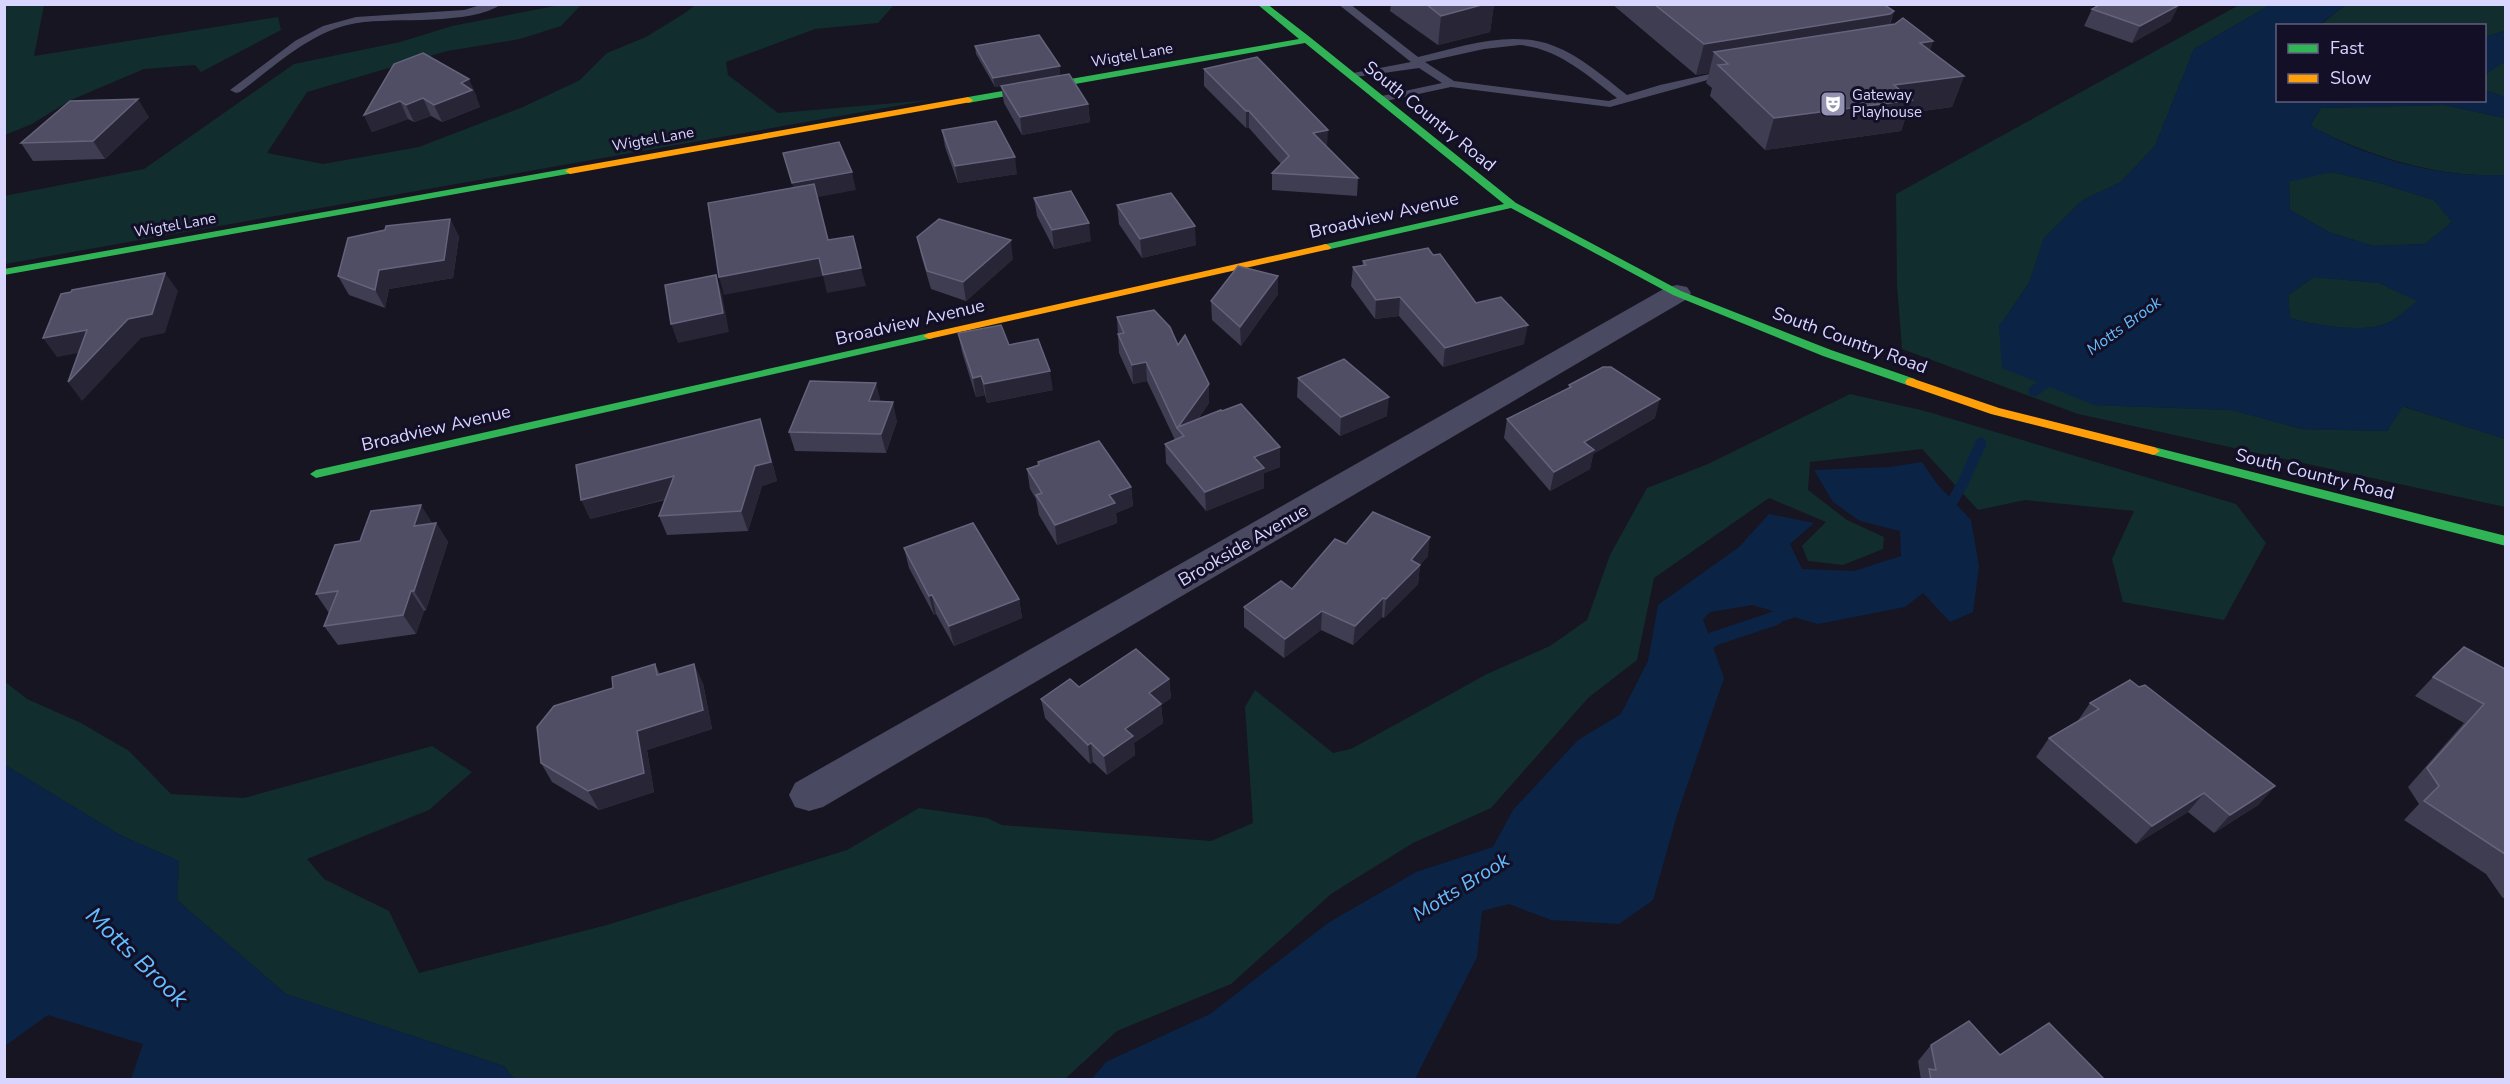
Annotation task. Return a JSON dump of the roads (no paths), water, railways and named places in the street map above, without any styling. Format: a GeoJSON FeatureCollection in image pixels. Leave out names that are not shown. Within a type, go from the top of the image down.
{"type":"FeatureCollection","features":[{"type":"Feature","properties":{"kind":"street","name":"South Country Road"},"geometry":{"type":"LineString","coordinates":[[1261,4],[1512,205],[1677,293],[1827,353],[1995,411],[2505,541]]}},
{"type":"Feature","properties":{"kind":"street","name":"Wigtel Lane"},"geometry":{"type":"LineString","coordinates":[[4,272],[1308,40]]}},
{"type":"Feature","properties":{"kind":"street","name":"Broadview Avenue"},"geometry":{"type":"LineString","coordinates":[[316,474],[1512,205]]}},
{"type":"Feature","properties":{"kind":"street","name":"Brookside Avenue"},"geometry":{"type":"LineString","coordinates":[[809,795],[1677,293]]}},
{"type":"Feature","properties":{"kind":"lane"},"geometry":{"type":"LineString","coordinates":[[236,90],[299,43],[327,28],[356,20],[464,13],[497,4]]}},
{"type":"Feature","properties":{"kind":"lane"},"geometry":{"type":"LineString","coordinates":[[1343,4],[1418,63],[1452,84]]}},
{"type":"Feature","properties":{"kind":"lane"},"geometry":{"type":"LineString","coordinates":[[1352,76],[1504,43],[1529,42],[1550,48],[1567,57],[1627,100]]}},
{"type":"Feature","properties":{"kind":"lane"},"geometry":{"type":"LineString","coordinates":[[1381,99],[1452,84],[1610,104],[1664,87],[1743,71]]}},
{"type":"Feature","properties":{"kind":"water"},"geometry":{"type":"Polygon","coordinates":[[[2270,5],[2345,5],[2320,24],[2276,24],[2276,102],[2486,102],[2486,90],[2505,97],[2505,118],[2444,105],[2321,108],[2310,125],[2355,148],[2404,164],[2455,173],[2505,175],[2505,439],[2403,406],[2387,431],[2302,429],[2231,410],[2094,405],[2002,368],[1999,327],[2029,283],[2044,238],[2083,200],[2121,182],[2155,146],[2194,49],[2270,5]],[[2331,172],[2289,182],[2290,210],[2329,232],[2373,246],[2425,244],[2452,222],[2434,200],[2376,182],[2331,172]],[[2314,277],[2288,295],[2290,318],[2325,326],[2366,328],[2391,321],[2417,301],[2379,283],[2314,277]]]}},
{"type":"Feature","properties":{"kind":"water"},"geometry":{"type":"Polygon","coordinates":[[[2505,31],[2505,61],[2486,74],[2486,37],[2505,31]]]}},
{"type":"Feature","properties":{"kind":"water"},"geometry":{"type":"Polygon","coordinates":[[[1922,462],[1937,484],[1971,520],[1979,566],[1973,612],[1950,622],[1923,593],[1905,607],[1818,624],[1752,605],[1710,612],[1703,619],[1724,678],[1677,815],[1653,900],[1619,924],[1551,920],[1509,904],[1482,911],[1477,957],[1415,1079],[1092,1079],[1106,1062],[1210,1014],[1328,923],[1416,872],[1493,847],[1513,810],[1578,740],[1621,714],[1648,661],[1658,605],[1739,547],[1769,514],[1814,523],[1790,544],[1802,569],[1854,571],[1901,556],[1900,531],[1860,521],[1833,502],[1814,470],[1890,467],[1922,462]]]}},
{"type":"Feature","properties":{"kind":"water"},"geometry":{"type":"Polygon","coordinates":[[[5,765],[122,836],[179,861],[177,900],[286,994],[504,1066],[514,1079],[131,1079],[143,1044],[48,1015],[5,1046],[5,765]]]}},
{"type":"Feature","properties":{"kind":"waterway","name":"Motts Brook"},"geometry":{"type":"LineString","coordinates":[[2034,391],[2055,376]]}},
{"type":"Feature","properties":{"kind":"waterway","name":"Motts Brook"},"geometry":{"type":"LineString","coordinates":[[1945,514],[1962,485],[1981,443]]}},
{"type":"Feature","properties":{"kind":"waterway","name":"Motts Brook"},"geometry":{"type":"LineString","coordinates":[[1772,619],[1800,610]]}},
{"type":"Feature","properties":{"kind":"waterway","name":"Motts Brook"},"geometry":{"type":"LineString","coordinates":[[1700,651],[1713,639],[1776,618]]}},
{"type":"Feature","properties":{"kind":"place","name":"Gateway Playhouse"},"geometry":{"type":"Point","coordinates":[1833,104]}}]}
